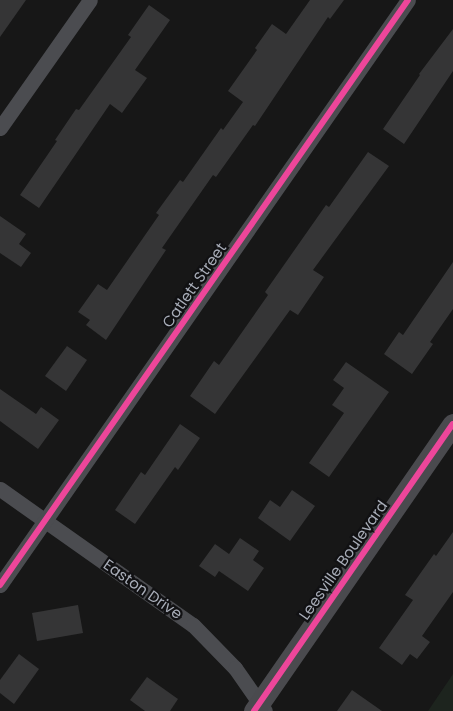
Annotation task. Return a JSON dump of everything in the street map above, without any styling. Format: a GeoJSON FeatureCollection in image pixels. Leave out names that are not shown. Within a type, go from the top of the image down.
{"type":"FeatureCollection","features":[{"type":"Feature","properties":{"kind":"street"},"geometry":{"type":"LineString","coordinates":[[0,128],[90,0]]}},
{"type":"Feature","properties":{"kind":"street","name":"Catlett Street"},"geometry":{"type":"LineString","coordinates":[[0,585],[408,0]]}},
{"type":"Feature","properties":{"kind":"street","name":"Leesville Boulevard"},"geometry":{"type":"LineString","coordinates":[[259,708],[453,424]]}},
{"type":"Feature","properties":{"kind":"street","name":"Easton Drive"},"geometry":{"type":"LineString","coordinates":[[0,489],[193,625],[235,668],[259,708]]}},
{"type":"Feature","properties":{"kind":"shaded area"},"geometry":{"type":"Polygon","coordinates":[[[453,674],[453,711],[428,711],[453,674]]]}},
{"type":"Feature","properties":{"kind":"building"},"geometry":{"type":"Polygon","coordinates":[[[0,0],[26,0],[0,37],[0,0]]]}},
{"type":"Feature","properties":{"kind":"building"},"geometry":{"type":"Polygon","coordinates":[[[310,0],[344,0],[330,19],[328,17],[255,126],[253,125],[216,177],[213,175],[162,248],[166,250],[106,340],[86,325],[90,320],[78,312],[98,284],[107,290],[159,215],[156,213],[180,180],[183,182],[221,128],[223,130],[243,102],[228,91],[257,50],[255,48],[272,24],[286,34],[310,0]]]}},
{"type":"Feature","properties":{"kind":"building"},"geometry":{"type":"Polygon","coordinates":[[[149,5],[170,20],[135,70],[147,78],[122,113],[110,104],[39,208],[20,195],[57,141],[55,140],[76,109],[79,110],[131,37],[128,35],[149,5]]]}},
{"type":"Feature","properties":{"kind":"building"},"geometry":{"type":"Polygon","coordinates":[[[453,29],[453,71],[404,144],[383,129],[419,74],[453,29]]]}},
{"type":"Feature","properties":{"kind":"building"},"geometry":{"type":"Polygon","coordinates":[[[368,152],[389,166],[313,270],[324,277],[298,315],[290,310],[215,414],[190,396],[214,361],[219,365],[268,295],[265,292],[326,205],[329,207],[368,152]]]}},
{"type":"Feature","properties":{"kind":"building"},"geometry":{"type":"Polygon","coordinates":[[[0,216],[26,234],[19,244],[31,253],[21,267],[0,253],[0,216]]]}},
{"type":"Feature","properties":{"kind":"building"},"geometry":{"type":"Polygon","coordinates":[[[453,262],[453,309],[430,342],[433,344],[412,374],[384,354],[399,332],[403,335],[453,262]]]}},
{"type":"Feature","properties":{"kind":"building"},"geometry":{"type":"Polygon","coordinates":[[[67,346],[87,360],[66,391],[45,376],[67,346]]]}},
{"type":"Feature","properties":{"kind":"building"},"geometry":{"type":"Polygon","coordinates":[[[346,362],[389,392],[329,477],[309,463],[344,413],[332,405],[344,388],[333,380],[346,362]]]}},
{"type":"Feature","properties":{"kind":"building"},"geometry":{"type":"Polygon","coordinates":[[[0,389],[36,414],[41,407],[59,420],[38,449],[0,421],[0,389]]]}},
{"type":"Feature","properties":{"kind":"building"},"geometry":{"type":"Polygon","coordinates":[[[180,424],[200,438],[178,470],[175,467],[135,524],[115,510],[141,472],[145,475],[180,424]]]}},
{"type":"Feature","properties":{"kind":"building"},"geometry":{"type":"Polygon","coordinates":[[[292,490],[315,506],[290,541],[258,518],[270,500],[280,507],[292,490]]]}},
{"type":"Feature","properties":{"kind":"building"},"geometry":{"type":"Polygon","coordinates":[[[453,532],[453,592],[422,636],[430,642],[417,659],[410,654],[402,665],[379,648],[413,600],[405,595],[434,554],[436,556],[453,532]]]}},
{"type":"Feature","properties":{"kind":"building"},"geometry":{"type":"Polygon","coordinates":[[[240,538],[259,551],[253,560],[264,568],[248,591],[219,571],[215,577],[199,566],[215,544],[229,554],[240,538]]]}},
{"type":"Feature","properties":{"kind":"building"},"geometry":{"type":"Polygon","coordinates":[[[78,605],[83,633],[37,641],[32,613],[78,605]]]}},
{"type":"Feature","properties":{"kind":"building"},"geometry":{"type":"Polygon","coordinates":[[[19,654],[39,669],[14,704],[0,693],[0,680],[19,654]]]}},
{"type":"Feature","properties":{"kind":"building"},"geometry":{"type":"Polygon","coordinates":[[[147,677],[178,699],[170,711],[145,711],[130,700],[147,677]]]}},
{"type":"Feature","properties":{"kind":"building"},"geometry":{"type":"Polygon","coordinates":[[[352,690],[382,711],[337,711],[352,690]]]}},
{"type":"Feature","properties":{"kind":"cycle path"},"geometry":{"type":"LineString","coordinates":[[0,585],[408,0]]}},
{"type":"Feature","properties":{"kind":"cycle path"},"geometry":{"type":"LineString","coordinates":[[254,711],[453,424]]}}]}
